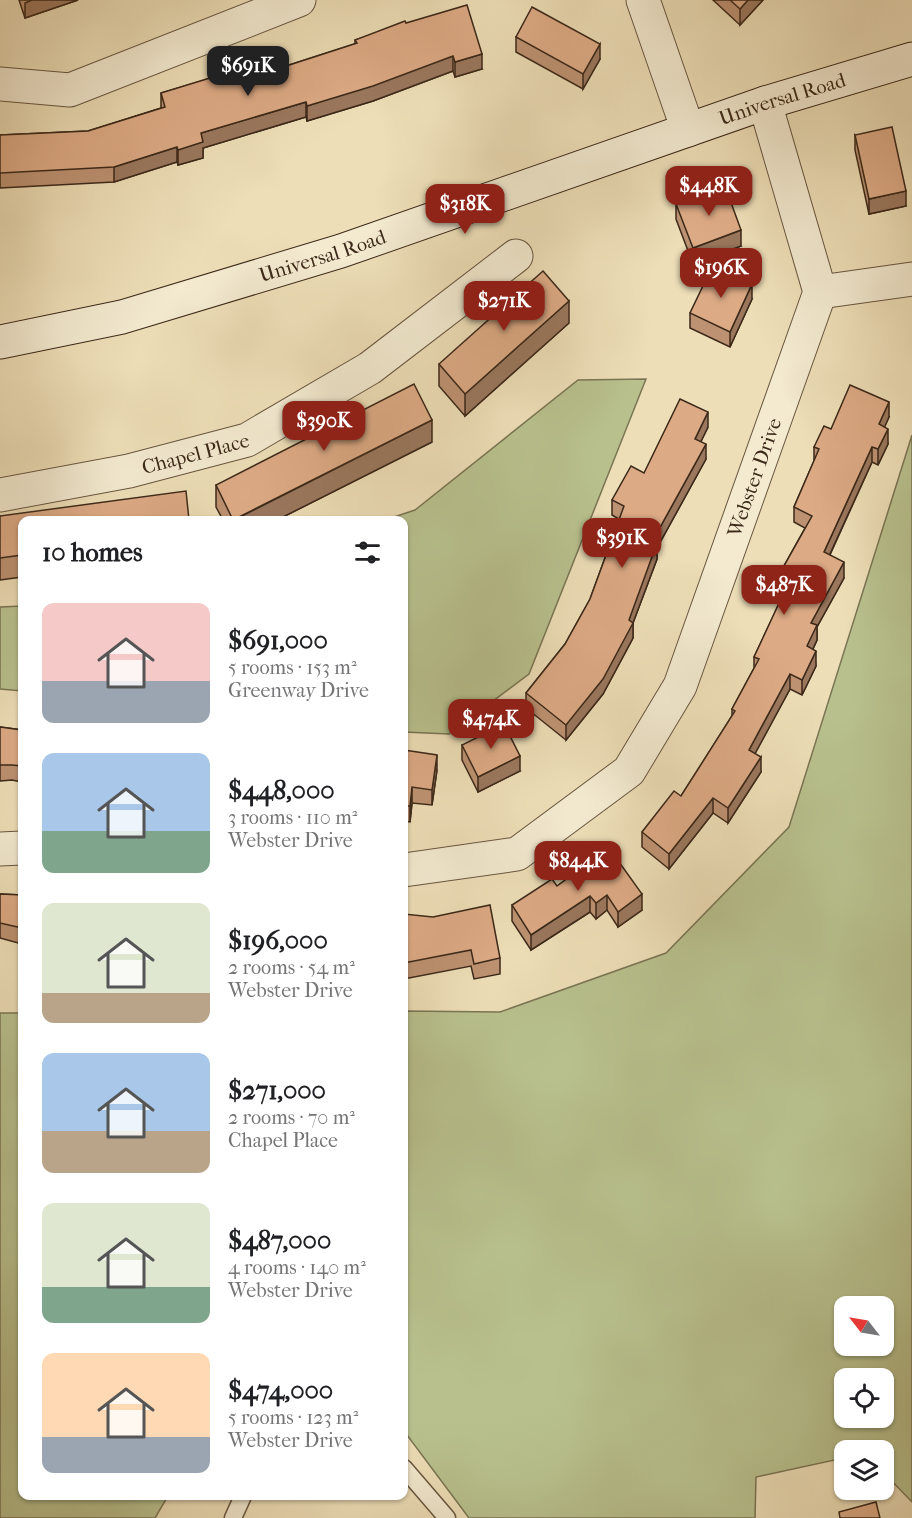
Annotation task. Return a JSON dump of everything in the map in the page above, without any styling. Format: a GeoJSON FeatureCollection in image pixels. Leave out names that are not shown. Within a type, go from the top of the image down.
{"type":"FeatureCollection","features":[{"type":"Feature","properties":{"kind":"street"},"geometry":{"type":"LineString","coordinates":[[643,0],[688,130]]}},
{"type":"Feature","properties":{"kind":"street"},"geometry":{"type":"LineString","coordinates":[[0,84],[70,90],[293,1]]}},
{"type":"Feature","properties":{"kind":"street","name":"Universal Road"},"geometry":{"type":"LineString","coordinates":[[0,342],[122,317],[341,251],[765,102],[912,59]]}},
{"type":"Feature","properties":{"kind":"street"},"geometry":{"type":"LineString","coordinates":[[765,102],[820,292],[912,279]]}},
{"type":"Feature","properties":{"kind":"street","name":"Chapel Place"},"geometry":{"type":"LineString","coordinates":[[0,495],[129,471],[247,440],[370,368],[516,256]]}},
{"type":"Feature","properties":{"kind":"street","name":"Webster Drive"},"geometry":{"type":"LineString","coordinates":[[408,869],[516,854],[629,771],[680,686],[820,292]]}},
{"type":"Feature","properties":{"kind":"street"},"geometry":{"type":"LineString","coordinates":[[0,849],[18,848]]}},
{"type":"Feature","properties":{"kind":"lane"},"geometry":{"type":"LineString","coordinates":[[408,1473],[447,1518]]}},
{"type":"Feature","properties":{"kind":"lane"},"geometry":{"type":"LineString","coordinates":[[233,1518],[241,1500]]}},
{"type":"Feature","properties":{"kind":"green space"},"geometry":{"type":"Polygon","coordinates":[[[646,379],[529,674],[449,734],[408,732],[408,516],[397,516],[415,510],[578,380],[646,379]]]}},
{"type":"Feature","properties":{"kind":"green space"},"geometry":{"type":"Polygon","coordinates":[[[912,435],[912,1502],[894,1483],[894,1440],[834,1440],[834,1460],[756,1477],[755,1518],[469,1518],[408,1436],[408,1011],[500,1012],[666,953],[789,827],[912,435]]]}},
{"type":"Feature","properties":{"kind":"green space"},"geometry":{"type":"Polygon","coordinates":[[[18,606],[18,691],[0,689],[0,607],[18,606]]]}},
{"type":"Feature","properties":{"kind":"green space"},"geometry":{"type":"Polygon","coordinates":[[[0,1013],[18,1013],[18,1500],[166,1500],[155,1518],[0,1518],[0,1013]]]}},
{"type":"Feature","properties":{"kind":"building"},"geometry":{"type":"Polygon","coordinates":[[[730,0],[748,0],[740,9],[730,0]]]}},
{"type":"Feature","properties":{"kind":"building"},"geometry":{"type":"Polygon","coordinates":[[[467,5],[482,54],[455,62],[453,56],[373,86],[307,106],[306,102],[201,133],[203,142],[178,150],[177,147],[114,167],[0,173],[0,135],[88,131],[165,107],[161,93],[223,74],[222,71],[245,64],[249,78],[357,43],[355,40],[405,21],[406,23],[467,5]]]}},
{"type":"Feature","properties":{"kind":"building"},"geometry":{"type":"Polygon","coordinates":[[[532,7],[600,44],[583,74],[516,37],[532,7]]]}},
{"type":"Feature","properties":{"kind":"building"},"geometry":{"type":"Polygon","coordinates":[[[892,127],[906,191],[869,199],[855,135],[892,127]]]}},
{"type":"Feature","properties":{"kind":"building"},"geometry":{"type":"Polygon","coordinates":[[[725,186],[741,230],[693,248],[676,204],[725,186]]]}},
{"type":"Feature","properties":{"kind":"building"},"geometry":{"type":"Polygon","coordinates":[[[713,265],[752,284],[730,332],[690,313],[713,265]]]}},
{"type":"Feature","properties":{"kind":"building"},"geometry":{"type":"Polygon","coordinates":[[[543,271],[569,301],[465,394],[439,364],[543,271]]]}},
{"type":"Feature","properties":{"kind":"building"},"geometry":{"type":"Polygon","coordinates":[[[414,384],[432,420],[241,516],[231,516],[216,485],[414,384]]]}},
{"type":"Feature","properties":{"kind":"building"},"geometry":{"type":"Polygon","coordinates":[[[850,385],[889,402],[879,424],[888,429],[878,449],[872,447],[824,552],[844,562],[811,623],[817,625],[807,646],[816,651],[802,680],[790,674],[749,750],[761,757],[728,808],[713,798],[669,854],[642,832],[674,791],[681,796],[735,711],[732,709],[759,659],[754,657],[786,588],[775,582],[812,516],[794,507],[819,449],[814,447],[824,426],[831,429],[850,385]]]}},
{"type":"Feature","properties":{"kind":"building"},"geometry":{"type":"Polygon","coordinates":[[[680,399],[708,412],[695,439],[706,444],[652,542],[657,543],[629,620],[633,623],[603,679],[566,725],[526,693],[565,644],[590,599],[624,506],[612,500],[631,466],[644,473],[680,399]]]}},
{"type":"Feature","properties":{"kind":"building"},"geometry":{"type":"Polygon","coordinates":[[[186,491],[189,516],[18,516],[18,556],[0,558],[0,516],[186,491]]]}},
{"type":"Feature","properties":{"kind":"building"},"geometry":{"type":"Polygon","coordinates":[[[504,724],[520,756],[478,777],[462,745],[504,724]]]}},
{"type":"Feature","properties":{"kind":"building"},"geometry":{"type":"Polygon","coordinates":[[[0,727],[18,729],[18,766],[0,765],[0,727]]]}},
{"type":"Feature","properties":{"kind":"building"},"geometry":{"type":"Polygon","coordinates":[[[408,751],[437,755],[432,790],[412,787],[410,806],[408,806],[408,751]]]}},
{"type":"Feature","properties":{"kind":"building"},"geometry":{"type":"Polygon","coordinates":[[[609,848],[642,894],[618,912],[607,895],[596,903],[590,896],[531,935],[512,905],[552,879],[557,886],[609,848]]]}},
{"type":"Feature","properties":{"kind":"building"},"geometry":{"type":"Polygon","coordinates":[[[0,894],[18,895],[18,927],[0,923],[0,894]]]}},
{"type":"Feature","properties":{"kind":"building"},"geometry":{"type":"Polygon","coordinates":[[[490,905],[500,958],[474,964],[471,950],[408,962],[408,914],[433,917],[490,905]]]}},
{"type":"Feature","properties":{"kind":"building"},"geometry":{"type":"Polygon","coordinates":[[[876,1502],[880,1518],[840,1518],[839,1512],[876,1502]]]}}]}
